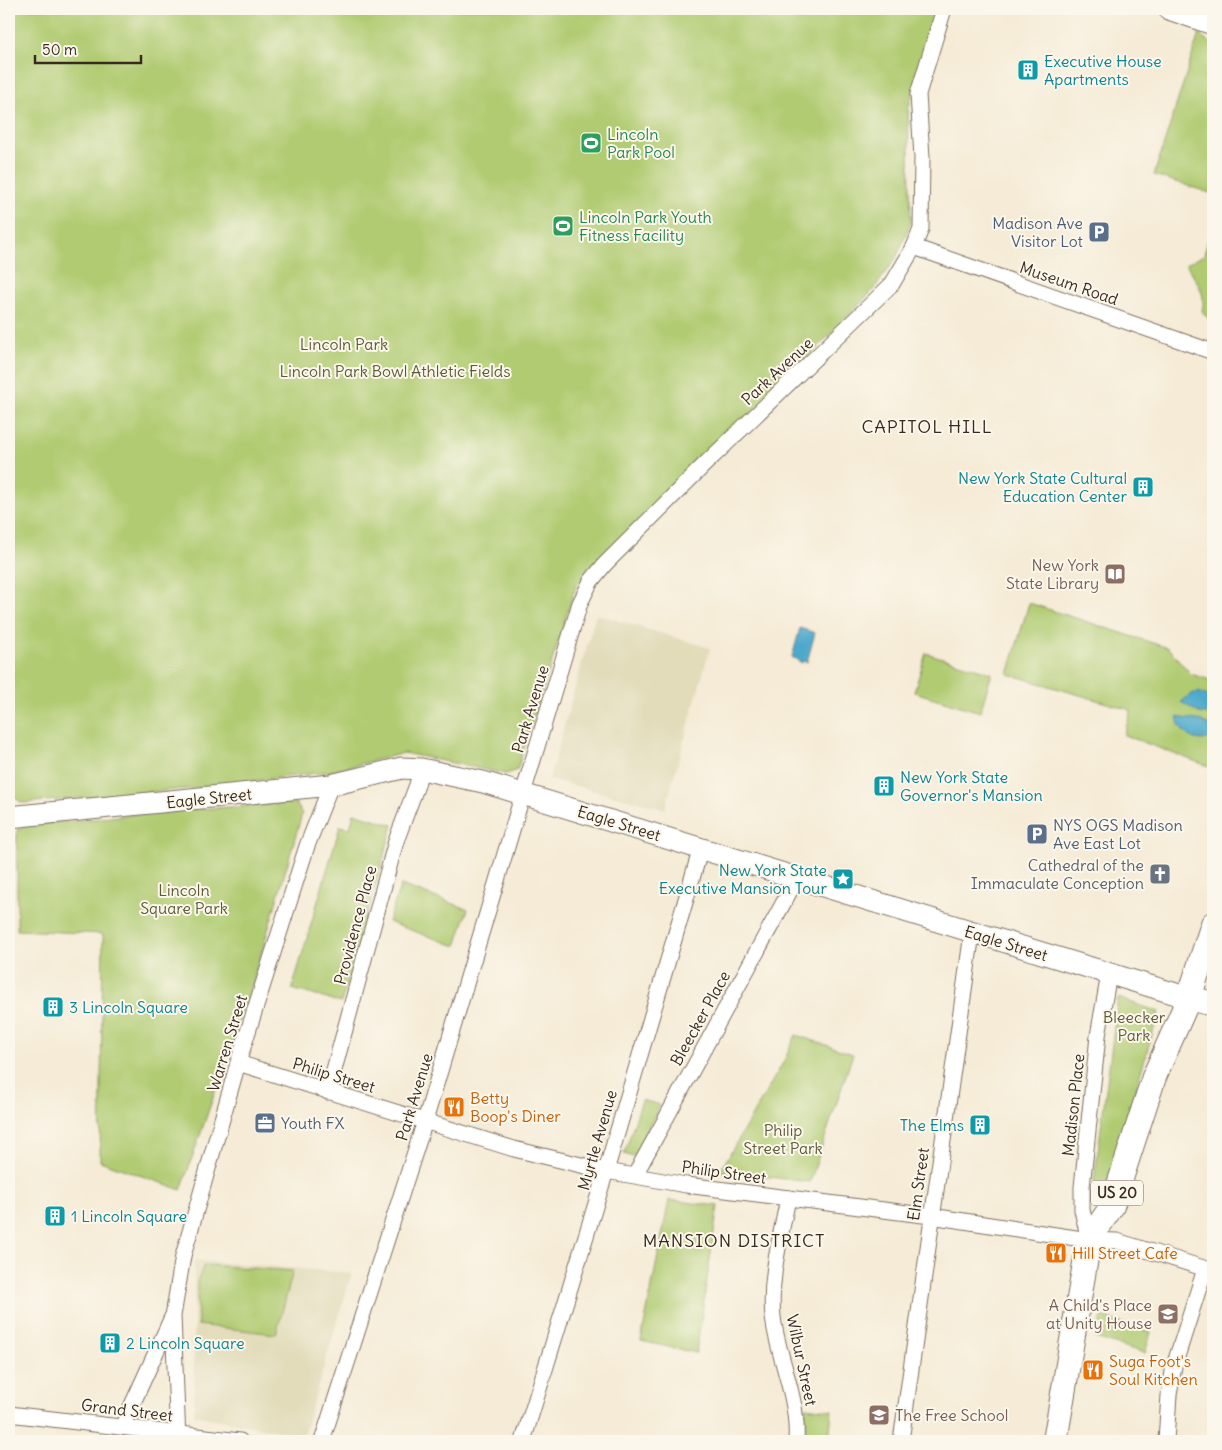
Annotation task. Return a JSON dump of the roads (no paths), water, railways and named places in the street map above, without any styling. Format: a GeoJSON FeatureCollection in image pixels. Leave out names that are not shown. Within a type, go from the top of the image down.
{"type":"FeatureCollection","features":[{"type":"Feature","properties":{"kind":"main road","name":"US 20"},"geometry":{"type":"LineString","coordinates":[[1055,1441],[1089,1240],[1112,1206],[1154,1078],[1188,998],[1213,924]]}},
{"type":"Feature","properties":{"kind":"main road","name":"Eagle Street"},"geometry":{"type":"LineString","coordinates":[[1188,998],[1213,1004]]}},
{"type":"Feature","properties":{"kind":"street","name":"Park Avenue"},"geometry":{"type":"LineString","coordinates":[[322,1441],[425,1121],[580,603],[591,581],[605,564],[703,466],[892,284],[914,247],[921,228],[923,214],[918,94],[944,9]]}},
{"type":"Feature","properties":{"kind":"street"},"geometry":{"type":"LineString","coordinates":[[1169,9],[1213,24]]}},
{"type":"Feature","properties":{"kind":"street","name":"Museum Road"},"geometry":{"type":"LineString","coordinates":[[914,247],[1213,352]]}},
{"type":"Feature","properties":{"kind":"street","name":"Eagle Street"},"geometry":{"type":"LineString","coordinates":[[9,817],[331,785],[402,768],[421,769],[483,782],[522,793],[1188,998]]}},
{"type":"Feature","properties":{"kind":"street","name":"Providence Place"},"geometry":{"type":"LineString","coordinates":[[328,1092],[396,842],[421,769]]}},
{"type":"Feature","properties":{"kind":"street","name":"Warren Street"},"geometry":{"type":"LineString","coordinates":[[178,1437],[173,1316],[183,1256],[238,1063],[307,846],[331,785]]}},
{"type":"Feature","properties":{"kind":"street","name":"Myrtle Avenue"},"geometry":{"type":"LineString","coordinates":[[523,1441],[606,1171],[701,848]]}},
{"type":"Feature","properties":{"kind":"street","name":"Bleecker Place"},"geometry":{"type":"LineString","coordinates":[[635,1175],[797,878]]}},
{"type":"Feature","properties":{"kind":"street","name":"Elm Street"},"geometry":{"type":"LineString","coordinates":[[901,1441],[972,933]]}},
{"type":"Feature","properties":{"kind":"street","name":"Madison Place"},"geometry":{"type":"LineString","coordinates":[[1089,1240],[1082,1210],[1082,1187],[1098,1036],[1109,974]]}},
{"type":"Feature","properties":{"kind":"street","name":"Philip Street"},"geometry":{"type":"LineString","coordinates":[[238,1063],[514,1148],[606,1171],[1089,1240],[1117,1241],[1209,1270]]}},
{"type":"Feature","properties":{"kind":"street","name":"Wilbur Street"},"geometry":{"type":"LineString","coordinates":[[788,1198],[772,1299],[776,1335],[796,1413],[796,1441]]}},
{"type":"Feature","properties":{"kind":"street"},"geometry":{"type":"LineString","coordinates":[[1166,1441],[1169,1395],[1174,1366],[1209,1270]]}},
{"type":"Feature","properties":{"kind":"street","name":"Warren Street"},"geometry":{"type":"LineString","coordinates":[[122,1427],[173,1316]]}},
{"type":"Feature","properties":{"kind":"street","name":"Grand Street"},"geometry":{"type":"LineString","coordinates":[[9,1414],[122,1427],[178,1437],[240,1441]]}},
{"type":"Feature","properties":{"kind":"water"},"geometry":{"type":"Polygon","coordinates":[[[800,628],[815,633],[807,662],[803,661],[802,663],[792,657],[800,628]]]}},
{"type":"Feature","properties":{"kind":"water"},"geometry":{"type":"Polygon","coordinates":[[[1198,692],[1213,698],[1213,715],[1199,713],[1181,702],[1191,694],[1198,692]]]}},
{"type":"Feature","properties":{"kind":"water"},"geometry":{"type":"Polygon","coordinates":[[[1177,717],[1202,721],[1213,728],[1213,737],[1201,740],[1190,737],[1182,729],[1177,717]]]}},
{"type":"Feature","properties":{"kind":"place","name":"Executive House Apartments"},"geometry":{"type":"Point","coordinates":[1028,70]}},
{"type":"Feature","properties":{"kind":"place","name":"Lincoln Park Pool"},"geometry":{"type":"Point","coordinates":[591,143]}},
{"type":"Feature","properties":{"kind":"place","name":"Lincoln Park Youth Fitness Facility"},"geometry":{"type":"Point","coordinates":[563,226]}},
{"type":"Feature","properties":{"kind":"place","name":"Madison Ave Visitor Lot"},"geometry":{"type":"Point","coordinates":[1099,232]}},
{"type":"Feature","properties":{"kind":"place","name":"New York State Cultural Education Center"},"geometry":{"type":"Point","coordinates":[1143,487]}},
{"type":"Feature","properties":{"kind":"place","name":"New York State Library"},"geometry":{"type":"Point","coordinates":[1115,574]}},
{"type":"Feature","properties":{"kind":"place","name":"New York State Governor's Mansion"},"geometry":{"type":"Point","coordinates":[884,786]}},
{"type":"Feature","properties":{"kind":"place","name":"NYS OGS Madison Ave East Lot"},"geometry":{"type":"Point","coordinates":[1037,834]}},
{"type":"Feature","properties":{"kind":"place","name":"Cathedral of the Immaculate Conception"},"geometry":{"type":"Point","coordinates":[1160,874]}},
{"type":"Feature","properties":{"kind":"place","name":"New York State Executive Mansion Tour"},"geometry":{"type":"Point","coordinates":[843,879]}},
{"type":"Feature","properties":{"kind":"place","name":"3 Lincoln Square"},"geometry":{"type":"Point","coordinates":[53,1007]}},
{"type":"Feature","properties":{"kind":"place","name":"Betty Boop's Diner"},"geometry":{"type":"Point","coordinates":[454,1107]}},
{"type":"Feature","properties":{"kind":"place","name":"Youth FX"},"geometry":{"type":"Point","coordinates":[265,1123]}},
{"type":"Feature","properties":{"kind":"place","name":"The Elms"},"geometry":{"type":"Point","coordinates":[980,1125]}},
{"type":"Feature","properties":{"kind":"place","name":"1 Lincoln Square"},"geometry":{"type":"Point","coordinates":[55,1216]}},
{"type":"Feature","properties":{"kind":"place","name":"Hill Street Cafe"},"geometry":{"type":"Point","coordinates":[1056,1253]}},
{"type":"Feature","properties":{"kind":"place","name":"A Child's Place at Unity House"},"geometry":{"type":"Point","coordinates":[1168,1314]}},
{"type":"Feature","properties":{"kind":"place","name":"2 Lincoln Square"},"geometry":{"type":"Point","coordinates":[110,1343]}},
{"type":"Feature","properties":{"kind":"place","name":"Suga Foot's Soul Kitchen"},"geometry":{"type":"Point","coordinates":[1093,1370]}},
{"type":"Feature","properties":{"kind":"place","name":"The Free School"},"geometry":{"type":"Point","coordinates":[879,1415]}},
{"type":"Feature","properties":{"kind":"district","name":"CAPITOL HILL"},"geometry":{"type":"Point","coordinates":[927,427]}},
{"type":"Feature","properties":{"kind":"district","name":"MANSION DISTRICT"},"geometry":{"type":"Point","coordinates":[734,1241]}},
{"type":"Feature","properties":{"kind":"park label","name":"Lincoln Park"},"geometry":{"type":"Point","coordinates":[344,344]}},
{"type":"Feature","properties":{"kind":"park label","name":"Lincoln Park Bowl Athletic Fields"},"geometry":{"type":"Point","coordinates":[395,371]}},
{"type":"Feature","properties":{"kind":"park label","name":"Lincoln Square Park"},"geometry":{"type":"Point","coordinates":[184,899]}},
{"type":"Feature","properties":{"kind":"park label","name":"Bleecker Park"},"geometry":{"type":"Point","coordinates":[1134,1026]}},
{"type":"Feature","properties":{"kind":"park label","name":"Philip Street Park"},"geometry":{"type":"Point","coordinates":[783,1139]}}]}
